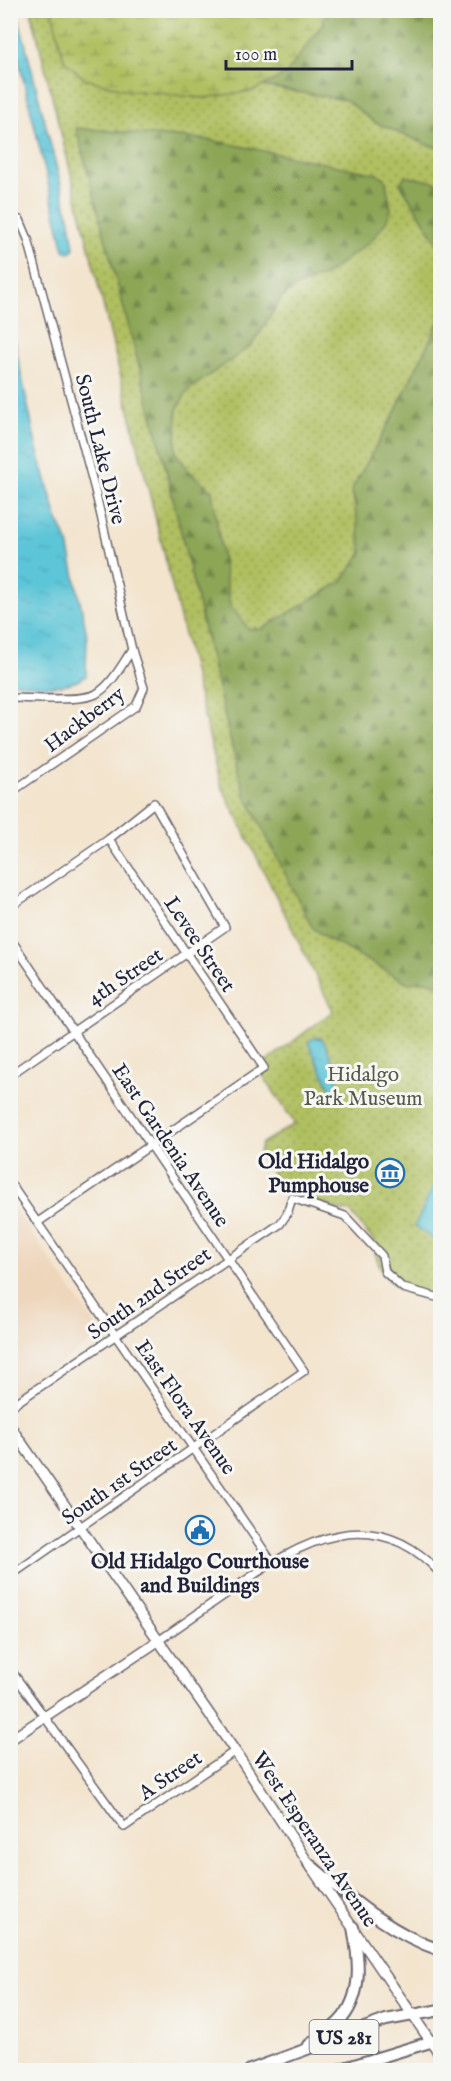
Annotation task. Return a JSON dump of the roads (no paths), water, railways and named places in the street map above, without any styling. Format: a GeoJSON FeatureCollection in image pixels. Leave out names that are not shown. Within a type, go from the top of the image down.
{"type":"FeatureCollection","features":[{"type":"Feature","properties":{"kind":"main road"},"geometry":{"type":"LineString","coordinates":[[309,1864],[369,1913],[429,1946],[441,1950]]}},
{"type":"Feature","properties":{"kind":"main road"},"geometry":{"type":"LineString","coordinates":[[297,2053],[340,2021],[352,2000],[358,1977],[358,1955],[352,1927]]}},
{"type":"Feature","properties":{"kind":"main road","name":"US 281"},"geometry":{"type":"LineString","coordinates":[[250,2070],[386,2020],[441,2010]]}},
{"type":"Feature","properties":{"kind":"main road","name":"US 281"},"geometry":{"type":"LineString","coordinates":[[338,2070],[436,2040]]}},
{"type":"Feature","properties":{"kind":"street","name":"South Lake Drive"},"geometry":{"type":"LineString","coordinates":[[10,222],[20,220],[28,239],[71,395],[132,650],[144,688]]}},
{"type":"Feature","properties":{"kind":"street"},"geometry":{"type":"LineString","coordinates":[[10,698],[71,699],[95,695],[110,681],[132,650]]}},
{"type":"Feature","properties":{"kind":"street","name":"Hackberry"},"geometry":{"type":"LineString","coordinates":[[10,793],[136,706],[144,688]]}},
{"type":"Feature","properties":{"kind":"street","name":"4th Street"},"geometry":{"type":"LineString","coordinates":[[10,1075],[225,927],[154,803],[109,839]]}},
{"type":"Feature","properties":{"kind":"street"},"geometry":{"type":"LineString","coordinates":[[10,908],[109,839]]}},
{"type":"Feature","properties":{"kind":"street","name":"Levee Street"},"geometry":{"type":"LineString","coordinates":[[109,839],[264,1068],[151,1144]]}},
{"type":"Feature","properties":{"kind":"street","name":"East Gardenia Avenue"},"geometry":{"type":"LineString","coordinates":[[10,938],[304,1371]]}},
{"type":"Feature","properties":{"kind":"street"},"geometry":{"type":"LineString","coordinates":[[38,1222],[151,1144]]}},
{"type":"Feature","properties":{"kind":"street","name":"East Flora Avenue"},"geometry":{"type":"LineString","coordinates":[[10,1183],[272,1562]]}},
{"type":"Feature","properties":{"kind":"street","name":"South 2nd Street"},"geometry":{"type":"LineString","coordinates":[[10,1407],[117,1336],[283,1220],[292,1198],[345,1216],[382,1256],[385,1272],[403,1288],[441,1298]]}},
{"type":"Feature","properties":{"kind":"street","name":"South 1st Street"},"geometry":{"type":"LineString","coordinates":[[10,1576],[304,1371]]}},
{"type":"Feature","properties":{"kind":"street","name":"West Esperanza Avenue"},"geometry":{"type":"LineString","coordinates":[[10,1426],[235,1750],[309,1864],[412,2014],[436,2040],[441,2058]]}},
{"type":"Feature","properties":{"kind":"street"},"geometry":{"type":"LineString","coordinates":[[10,1740],[272,1562],[316,1541],[339,1534],[363,1533],[385,1536],[408,1545],[426,1557],[441,1573]]}},
{"type":"Feature","properties":{"kind":"street"},"geometry":{"type":"LineString","coordinates":[[10,1669],[45,1718]]}},
{"type":"Feature","properties":{"kind":"street","name":"A Street"},"geometry":{"type":"LineString","coordinates":[[45,1718],[124,1827],[235,1750]]}},
{"type":"Feature","properties":{"kind":"water"},"geometry":{"type":"Polygon","coordinates":[[[10,11],[17,11],[70,221],[74,248],[70,253],[64,250],[11,28],[10,11]]]}},
{"type":"Feature","properties":{"kind":"water"},"geometry":{"type":"Polygon","coordinates":[[[10,308],[37,449],[57,518],[68,543],[87,635],[86,676],[69,684],[39,685],[11,682],[10,308]]]}},
{"type":"Feature","properties":{"kind":"water"},"geometry":{"type":"Polygon","coordinates":[[[314,1038],[321,1038],[325,1043],[334,1066],[341,1097],[338,1098],[335,1095],[322,1073],[308,1042],[314,1038]]]}},
{"type":"Feature","properties":{"kind":"water"},"geometry":{"type":"Polygon","coordinates":[[[440,1176],[440,1244],[415,1226],[440,1176]]]}},
{"type":"Feature","properties":{"kind":"place","name":"Old Hidalgo Pumphouse"},"geometry":{"type":"Point","coordinates":[390,1173]}},
{"type":"Feature","properties":{"kind":"place","name":"Old Hidalgo Courthouse and Buildings"},"geometry":{"type":"Point","coordinates":[200,1530]}},
{"type":"Feature","properties":{"kind":"park label","name":"Hidalgo Park Museum"},"geometry":{"type":"Point","coordinates":[363,1086]}}]}
